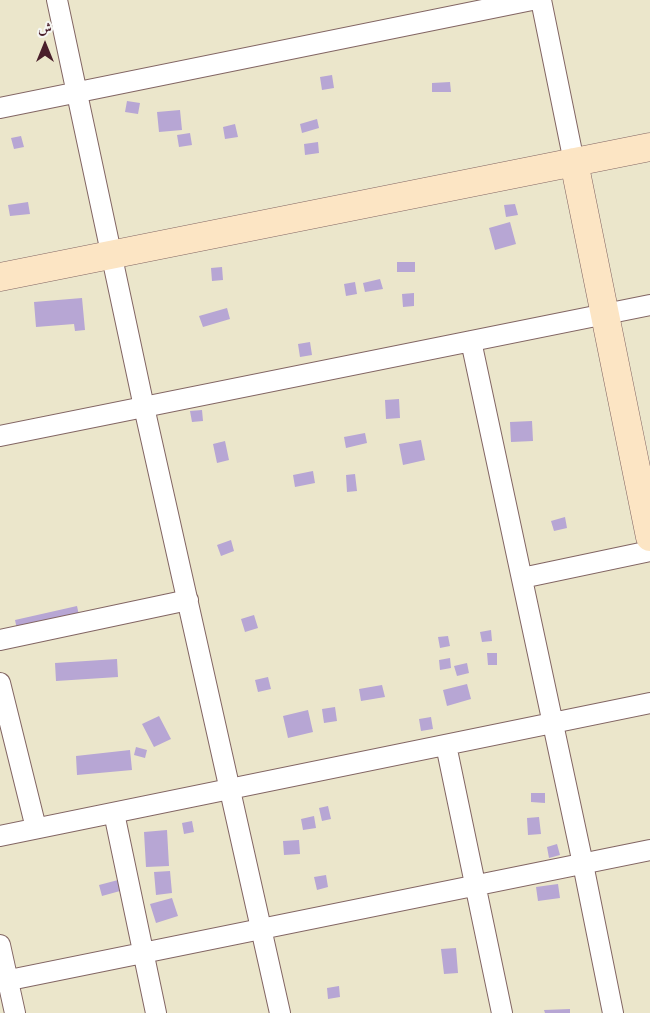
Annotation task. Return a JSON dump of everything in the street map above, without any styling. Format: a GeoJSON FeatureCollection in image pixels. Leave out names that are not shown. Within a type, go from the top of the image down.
{"type":"FeatureCollection","features":[{"type":"Feature","properties":{"kind":"street"},"geometry":{"type":"LineString","coordinates":[[57,0],[144,407],[280,1013]]}},
{"type":"Feature","properties":{"kind":"street"},"geometry":{"type":"LineString","coordinates":[[0,108],[532,0]]}},
{"type":"Feature","properties":{"kind":"street"},"geometry":{"type":"LineString","coordinates":[[541,0],[650,537]]}},
{"type":"Feature","properties":{"kind":"street"},"geometry":{"type":"LineString","coordinates":[[0,277],[650,146]]}},
{"type":"Feature","properties":{"kind":"street"},"geometry":{"type":"LineString","coordinates":[[0,436],[650,305]]}},
{"type":"Feature","properties":{"kind":"street"},"geometry":{"type":"LineString","coordinates":[[471,341],[613,1013]]}},
{"type":"Feature","properties":{"kind":"street"},"geometry":{"type":"LineString","coordinates":[[522,578],[650,551]]}},
{"type":"Feature","properties":{"kind":"street"},"geometry":{"type":"LineString","coordinates":[[0,640],[188,600]]}},
{"type":"Feature","properties":{"kind":"street"},"geometry":{"type":"LineString","coordinates":[[0,683],[36,828]]}},
{"type":"Feature","properties":{"kind":"street"},"geometry":{"type":"LineString","coordinates":[[0,836],[650,703]]}},
{"type":"Feature","properties":{"kind":"street"},"geometry":{"type":"LineString","coordinates":[[446,745],[502,1013]]}},
{"type":"Feature","properties":{"kind":"street"},"geometry":{"type":"LineString","coordinates":[[114,813],[156,1013]]}},
{"type":"Feature","properties":{"kind":"street"},"geometry":{"type":"LineString","coordinates":[[4,981],[650,850]]}},
{"type":"Feature","properties":{"kind":"street"},"geometry":{"type":"LineString","coordinates":[[0,945],[4,981],[15,1013]]}},
{"type":"Feature","properties":{"kind":"building"},"geometry":{"type":"Polygon","coordinates":[[[332,75],[334,88],[322,90],[320,77],[332,75]]]}},
{"type":"Feature","properties":{"kind":"building"},"geometry":{"type":"Polygon","coordinates":[[[450,82],[451,92],[432,92],[432,83],[450,82]]]}},
{"type":"Feature","properties":{"kind":"building"},"geometry":{"type":"Polygon","coordinates":[[[127,101],[140,103],[138,114],[125,112],[127,101]]]}},
{"type":"Feature","properties":{"kind":"building"},"geometry":{"type":"Polygon","coordinates":[[[180,110],[182,130],[159,132],[157,112],[180,110]]]}},
{"type":"Feature","properties":{"kind":"building"},"geometry":{"type":"Polygon","coordinates":[[[317,119],[319,128],[302,133],[300,124],[317,119]]]}},
{"type":"Feature","properties":{"kind":"building"},"geometry":{"type":"Polygon","coordinates":[[[235,124],[238,137],[225,139],[223,127],[235,124]]]}},
{"type":"Feature","properties":{"kind":"building"},"geometry":{"type":"Polygon","coordinates":[[[190,133],[192,145],[179,147],[177,135],[190,133]]]}},
{"type":"Feature","properties":{"kind":"building"},"geometry":{"type":"Polygon","coordinates":[[[21,136],[24,147],[14,149],[11,138],[21,136]]]}},
{"type":"Feature","properties":{"kind":"building"},"geometry":{"type":"Polygon","coordinates":[[[318,142],[319,153],[305,155],[304,144],[318,142]]]}},
{"type":"Feature","properties":{"kind":"building"},"geometry":{"type":"Polygon","coordinates":[[[28,202],[30,214],[10,216],[8,205],[28,202]]]}},
{"type":"Feature","properties":{"kind":"building"},"geometry":{"type":"Polygon","coordinates":[[[515,204],[518,215],[506,217],[504,205],[515,204]]]}},
{"type":"Feature","properties":{"kind":"building"},"geometry":{"type":"Polygon","coordinates":[[[510,222],[516,244],[495,250],[489,228],[510,222]]]}},
{"type":"Feature","properties":{"kind":"building"},"geometry":{"type":"Polygon","coordinates":[[[397,262],[415,262],[415,272],[397,272],[397,262]]]}},
{"type":"Feature","properties":{"kind":"building"},"geometry":{"type":"Polygon","coordinates":[[[222,267],[223,280],[212,281],[211,268],[222,267]]]}},
{"type":"Feature","properties":{"kind":"building"},"geometry":{"type":"Polygon","coordinates":[[[380,279],[383,289],[365,292],[363,283],[380,279]]]}},
{"type":"Feature","properties":{"kind":"building"},"geometry":{"type":"Polygon","coordinates":[[[355,282],[357,294],[346,296],[344,284],[355,282]]]}},
{"type":"Feature","properties":{"kind":"building"},"geometry":{"type":"Polygon","coordinates":[[[414,293],[414,306],[403,307],[402,294],[414,293]]]}},
{"type":"Feature","properties":{"kind":"building"},"geometry":{"type":"Polygon","coordinates":[[[82,298],[85,330],[75,331],[74,324],[36,327],[34,302],[82,298]]]}},
{"type":"Feature","properties":{"kind":"building"},"geometry":{"type":"Polygon","coordinates":[[[227,308],[230,319],[203,327],[199,316],[227,308]]]}},
{"type":"Feature","properties":{"kind":"building"},"geometry":{"type":"Polygon","coordinates":[[[310,342],[312,355],[300,357],[298,344],[310,342]]]}},
{"type":"Feature","properties":{"kind":"building"},"geometry":{"type":"Polygon","coordinates":[[[399,399],[400,418],[386,419],[385,400],[399,399]]]}},
{"type":"Feature","properties":{"kind":"building"},"geometry":{"type":"Polygon","coordinates":[[[202,410],[203,421],[192,422],[190,411],[202,410]]]}},
{"type":"Feature","properties":{"kind":"building"},"geometry":{"type":"Polygon","coordinates":[[[532,421],[533,441],[511,442],[510,422],[532,421]]]}},
{"type":"Feature","properties":{"kind":"building"},"geometry":{"type":"Polygon","coordinates":[[[365,433],[367,443],[346,448],[344,437],[365,433]]]}},
{"type":"Feature","properties":{"kind":"building"},"geometry":{"type":"Polygon","coordinates":[[[421,440],[425,460],[403,465],[399,444],[421,440]]]}},
{"type":"Feature","properties":{"kind":"building"},"geometry":{"type":"Polygon","coordinates":[[[225,441],[229,460],[217,463],[213,444],[225,441]]]}},
{"type":"Feature","properties":{"kind":"building"},"geometry":{"type":"Polygon","coordinates":[[[313,471],[315,483],[295,487],[293,475],[313,471]]]}},
{"type":"Feature","properties":{"kind":"building"},"geometry":{"type":"Polygon","coordinates":[[[355,474],[357,491],[347,492],[346,475],[355,474]]]}},
{"type":"Feature","properties":{"kind":"building"},"geometry":{"type":"Polygon","coordinates":[[[565,517],[567,528],[554,531],[551,521],[565,517]]]}},
{"type":"Feature","properties":{"kind":"building"},"geometry":{"type":"Polygon","coordinates":[[[231,540],[234,551],[221,556],[217,545],[231,540]]]}},
{"type":"Feature","properties":{"kind":"building"},"geometry":{"type":"Polygon","coordinates":[[[77,606],[80,620],[18,634],[15,620],[77,606]]]}},
{"type":"Feature","properties":{"kind":"building"},"geometry":{"type":"Polygon","coordinates":[[[254,615],[258,628],[245,632],[241,619],[254,615]]]}},
{"type":"Feature","properties":{"kind":"building"},"geometry":{"type":"Polygon","coordinates":[[[491,630],[492,641],[482,642],[480,632],[491,630]]]}},
{"type":"Feature","properties":{"kind":"building"},"geometry":{"type":"Polygon","coordinates":[[[448,636],[450,646],[440,648],[438,637],[448,636]]]}},
{"type":"Feature","properties":{"kind":"building"},"geometry":{"type":"Polygon","coordinates":[[[487,653],[497,653],[497,665],[488,665],[487,653]]]}},
{"type":"Feature","properties":{"kind":"building"},"geometry":{"type":"Polygon","coordinates":[[[450,658],[451,668],[440,670],[439,660],[450,658]]]}},
{"type":"Feature","properties":{"kind":"building"},"geometry":{"type":"Polygon","coordinates":[[[117,659],[118,677],[56,681],[55,663],[117,659]]]}},
{"type":"Feature","properties":{"kind":"building"},"geometry":{"type":"Polygon","coordinates":[[[467,663],[469,673],[457,676],[454,666],[467,663]]]}},
{"type":"Feature","properties":{"kind":"building"},"geometry":{"type":"Polygon","coordinates":[[[268,677],[271,689],[258,692],[255,680],[268,677]]]}},
{"type":"Feature","properties":{"kind":"building"},"geometry":{"type":"Polygon","coordinates":[[[467,684],[471,699],[447,706],[443,690],[467,684]]]}},
{"type":"Feature","properties":{"kind":"building"},"geometry":{"type":"Polygon","coordinates":[[[382,685],[385,697],[361,701],[359,689],[382,685]]]}},
{"type":"Feature","properties":{"kind":"building"},"geometry":{"type":"Polygon","coordinates":[[[335,707],[337,721],[324,723],[322,709],[335,707]]]}},
{"type":"Feature","properties":{"kind":"building"},"geometry":{"type":"Polygon","coordinates":[[[308,710],[313,732],[288,738],[283,716],[308,710]]]}},
{"type":"Feature","properties":{"kind":"building"},"geometry":{"type":"Polygon","coordinates":[[[159,716],[171,739],[154,747],[142,724],[159,716]]]}},
{"type":"Feature","properties":{"kind":"building"},"geometry":{"type":"Polygon","coordinates":[[[431,717],[433,729],[421,731],[419,719],[431,717]]]}},
{"type":"Feature","properties":{"kind":"building"},"geometry":{"type":"Polygon","coordinates":[[[136,747],[147,750],[145,758],[134,755],[136,747]]]}},
{"type":"Feature","properties":{"kind":"building"},"geometry":{"type":"Polygon","coordinates":[[[130,750],[132,770],[77,775],[76,756],[130,750]]]}},
{"type":"Feature","properties":{"kind":"building"},"geometry":{"type":"Polygon","coordinates":[[[531,793],[545,793],[545,803],[531,802],[531,793]]]}},
{"type":"Feature","properties":{"kind":"building"},"geometry":{"type":"Polygon","coordinates":[[[328,806],[331,819],[322,821],[319,808],[328,806]]]}},
{"type":"Feature","properties":{"kind":"building"},"geometry":{"type":"Polygon","coordinates":[[[314,816],[316,828],[303,830],[301,819],[314,816]]]}},
{"type":"Feature","properties":{"kind":"building"},"geometry":{"type":"Polygon","coordinates":[[[539,817],[541,834],[528,835],[527,818],[539,817]]]}},
{"type":"Feature","properties":{"kind":"building"},"geometry":{"type":"Polygon","coordinates":[[[192,821],[194,832],[184,834],[182,823],[192,821]]]}},
{"type":"Feature","properties":{"kind":"building"},"geometry":{"type":"Polygon","coordinates":[[[167,830],[169,866],[146,867],[144,832],[167,830]]]}},
{"type":"Feature","properties":{"kind":"building"},"geometry":{"type":"Polygon","coordinates":[[[299,840],[300,854],[284,855],[283,841],[299,840]]]}},
{"type":"Feature","properties":{"kind":"building"},"geometry":{"type":"Polygon","coordinates":[[[557,844],[560,855],[549,858],[547,847],[557,844]]]}},
{"type":"Feature","properties":{"kind":"building"},"geometry":{"type":"Polygon","coordinates":[[[170,871],[172,893],[156,895],[154,872],[170,871]]]}},
{"type":"Feature","properties":{"kind":"building"},"geometry":{"type":"Polygon","coordinates":[[[326,875],[328,887],[317,890],[314,877],[326,875]]]}},
{"type":"Feature","properties":{"kind":"building"},"geometry":{"type":"Polygon","coordinates":[[[118,880],[120,891],[102,896],[99,885],[118,880]]]}},
{"type":"Feature","properties":{"kind":"building"},"geometry":{"type":"Polygon","coordinates":[[[558,884],[560,898],[538,901],[536,887],[558,884]]]}},
{"type":"Feature","properties":{"kind":"building"},"geometry":{"type":"Polygon","coordinates":[[[172,898],[178,916],[156,923],[150,904],[172,898]]]}},
{"type":"Feature","properties":{"kind":"building"},"geometry":{"type":"Polygon","coordinates":[[[456,948],[458,973],[444,974],[441,949],[456,948]]]}},
{"type":"Feature","properties":{"kind":"building"},"geometry":{"type":"Polygon","coordinates":[[[339,986],[340,997],[328,999],[327,988],[339,986]]]}},
{"type":"Feature","properties":{"kind":"building"},"geometry":{"type":"Polygon","coordinates":[[[570,1009],[570,1013],[545,1013],[544,1010],[570,1009]]]}}]}
